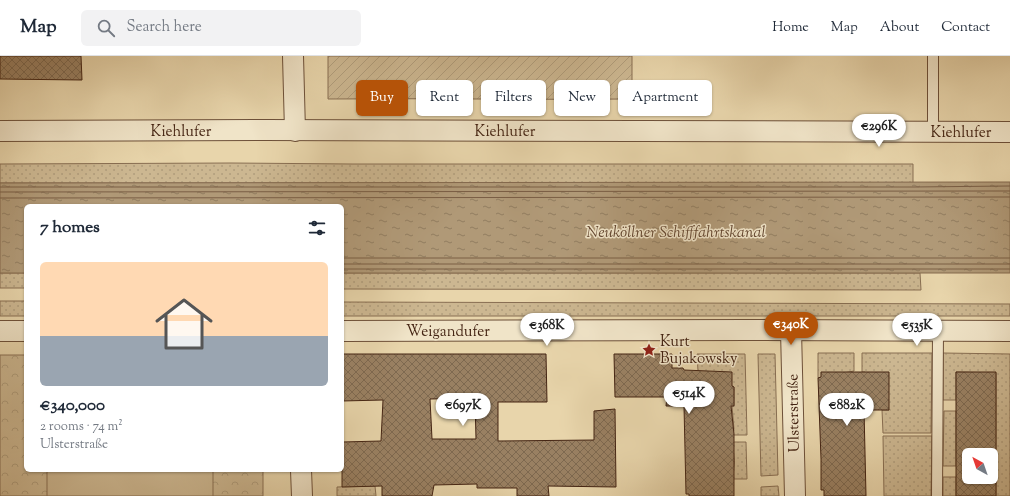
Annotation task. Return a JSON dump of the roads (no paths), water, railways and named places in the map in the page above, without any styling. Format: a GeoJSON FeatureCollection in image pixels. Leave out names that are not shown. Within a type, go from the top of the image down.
{"type":"FeatureCollection","features":[{"type":"Feature","properties":{"kind":"street"},"geometry":{"type":"LineString","coordinates":[[293,56],[294,130]]}},
{"type":"Feature","properties":{"kind":"street","name":"Kiehlufer"},"geometry":{"type":"LineString","coordinates":[[0,131],[294,130],[1010,132]]}},
{"type":"Feature","properties":{"kind":"street","name":"Ulsterstraße"},"geometry":{"type":"LineString","coordinates":[[791,330],[795,496]]}},
{"type":"Feature","properties":{"kind":"street"},"geometry":{"type":"LineString","coordinates":[[0,331],[24,331]]}},
{"type":"Feature","properties":{"kind":"street","name":"Weigandufer"},"geometry":{"type":"LineString","coordinates":[[344,331],[1010,331]]}},
{"type":"Feature","properties":{"kind":"street"},"geometry":{"type":"LineString","coordinates":[[301,472],[302,496]]}},
{"type":"Feature","properties":{"kind":"lane"},"geometry":{"type":"LineString","coordinates":[[933,56],[933,132]]}},
{"type":"Feature","properties":{"kind":"lane"},"geometry":{"type":"LineString","coordinates":[[937,496],[938,331]]}},
{"type":"Feature","properties":{"kind":"water","name":"Neuköllner Schifffahrtskanal"},"geometry":{"type":"Polygon","coordinates":[[[1010,182],[1010,273],[344,273],[344,204],[24,204],[24,273],[0,273],[0,183],[1010,182]]]}},
{"type":"Feature","properties":{"kind":"place","name":"Kurt Bujakowsky"},"geometry":{"type":"Point","coordinates":[649,350]}}]}
